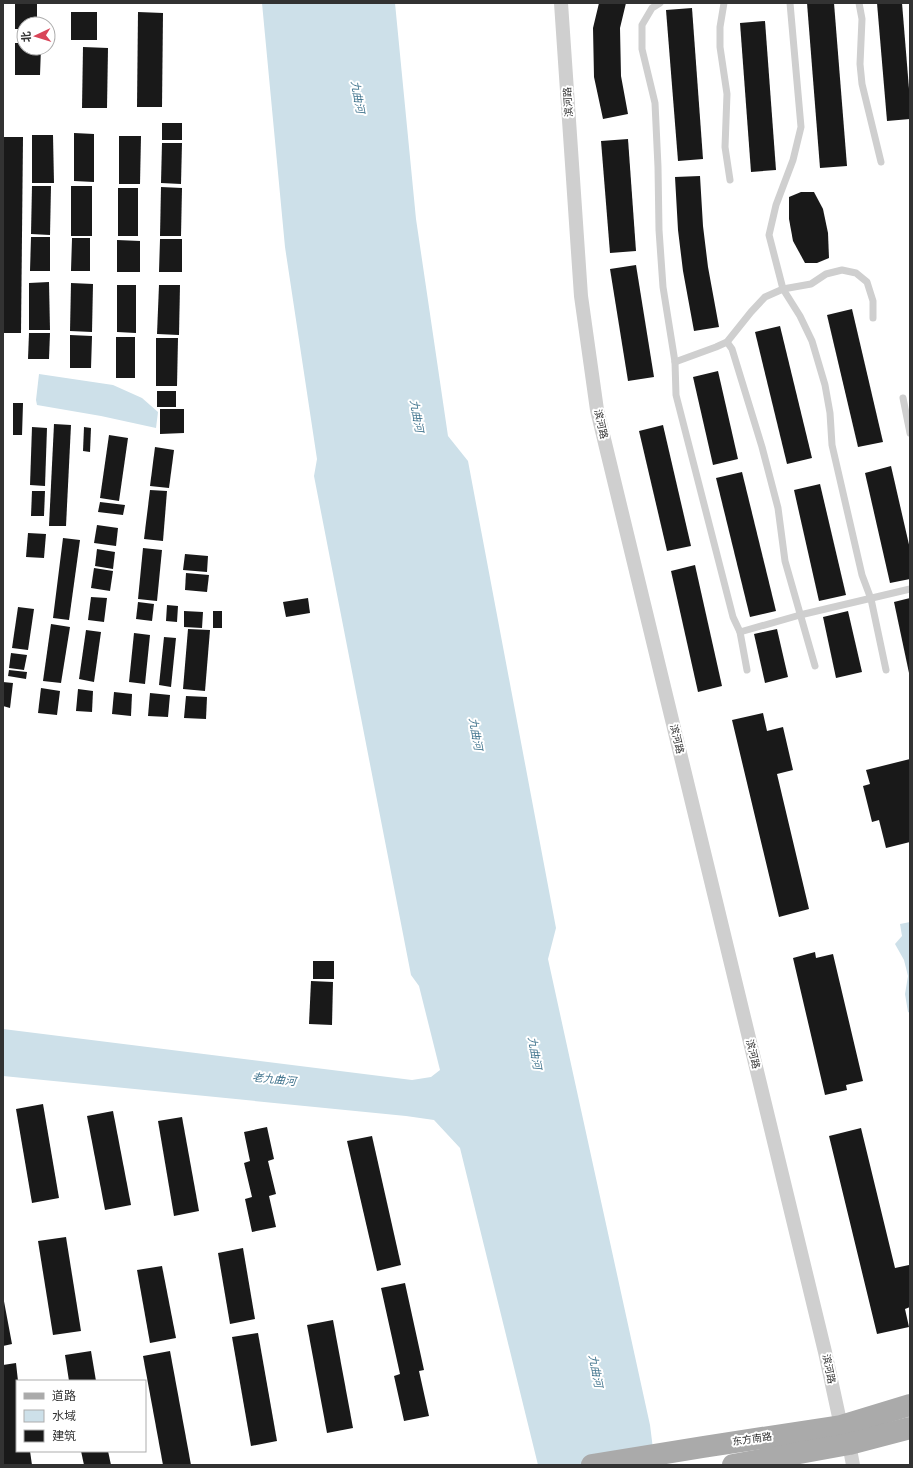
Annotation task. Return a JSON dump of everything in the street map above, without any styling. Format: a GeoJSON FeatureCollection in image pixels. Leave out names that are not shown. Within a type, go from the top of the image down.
{"type":"FeatureCollection","features":[{"type":"Feature","properties":{"kind":"main road","name":"东方南路"},"geometry":{"type":"LineString","coordinates":[[733,1465],[845,1435],[910,1405]]}},
{"type":"Feature","properties":{"kind":"main road","name":"东方南路"},"geometry":{"type":"LineString","coordinates":[[592,1465],[703,1447],[910,1428]]}},
{"type":"Feature","properties":{"kind":"street","name":"滨河路"},"geometry":{"type":"LineString","coordinates":[[561,3],[581,296],[597,410],[853,1465]]}},
{"type":"Feature","properties":{"kind":"lane"},"geometry":{"type":"LineString","coordinates":[[660,3],[652,8],[642,25],[642,49],[655,103],[659,230],[663,287],[675,362],[676,395],[733,618],[740,632],[747,670]]}},
{"type":"Feature","properties":{"kind":"lane"},"geometry":{"type":"LineString","coordinates":[[724,3],[720,27],[720,47],[727,94],[725,147],[730,180]]}},
{"type":"Feature","properties":{"kind":"lane"},"geometry":{"type":"LineString","coordinates":[[790,3],[800,127],[793,160],[776,205],[769,235],[783,289],[800,316],[812,341],[825,385],[830,413],[832,445],[862,575],[871,599],[886,670]]}},
{"type":"Feature","properties":{"kind":"lane"},"geometry":{"type":"LineString","coordinates":[[860,3],[862,19],[860,64],[862,84],[881,162]]}},
{"type":"Feature","properties":{"kind":"lane"},"geometry":{"type":"LineString","coordinates":[[675,362],[727,342],[765,297],[783,289],[811,284],[826,274],[842,270],[856,273],[867,282],[873,301],[873,318]]}},
{"type":"Feature","properties":{"kind":"lane"},"geometry":{"type":"LineString","coordinates":[[727,342],[732,349],[762,447],[778,508],[785,561],[815,666]]}},
{"type":"Feature","properties":{"kind":"lane"},"geometry":{"type":"LineString","coordinates":[[903,398],[910,433]]}},
{"type":"Feature","properties":{"kind":"lane"},"geometry":{"type":"LineString","coordinates":[[740,632],[910,589]]}},
{"type":"Feature","properties":{"kind":"water"},"geometry":{"type":"Polygon","coordinates":[[[262,3],[395,3],[416,219],[448,436],[468,461],[556,928],[548,959],[650,1425],[655,1465],[538,1465],[460,1148],[434,1120],[3,1076],[3,1029],[412,1080],[431,1077],[440,1070],[419,986],[411,975],[314,476],[317,459],[285,247],[262,3]]]}},
{"type":"Feature","properties":{"kind":"water"},"geometry":{"type":"Polygon","coordinates":[[[39,374],[113,385],[142,398],[158,412],[156,428],[101,416],[37,405],[36,400],[39,374]]]}},
{"type":"Feature","properties":{"kind":"water"},"geometry":{"type":"Polygon","coordinates":[[[910,922],[910,1013],[908,1012],[905,994],[908,976],[904,960],[895,944],[902,936],[900,924],[910,922]]]}},
{"type":"Feature","properties":{"kind":"building"},"geometry":{"type":"Polygon","coordinates":[[[15,3],[37,3],[37,16],[16,16],[15,29],[15,3]]]}},
{"type":"Feature","properties":{"kind":"building"},"geometry":{"type":"Polygon","coordinates":[[[599,3],[626,3],[620,28],[621,76],[628,114],[603,119],[594,77],[593,28],[599,3]]]}},
{"type":"Feature","properties":{"kind":"building"},"geometry":{"type":"Polygon","coordinates":[[[807,3],[834,3],[847,166],[820,168],[807,3]]]}},
{"type":"Feature","properties":{"kind":"building"},"geometry":{"type":"Polygon","coordinates":[[[877,3],[902,3],[910,101],[910,119],[887,121],[877,3]]]}},
{"type":"Feature","properties":{"kind":"building"},"geometry":{"type":"Polygon","coordinates":[[[692,8],[703,159],[678,161],[666,10],[692,8]]]}},
{"type":"Feature","properties":{"kind":"building"},"geometry":{"type":"Polygon","coordinates":[[[71,12],[97,12],[97,40],[71,40],[71,12]]]}},
{"type":"Feature","properties":{"kind":"building"},"geometry":{"type":"Polygon","coordinates":[[[138,12],[163,13],[162,107],[137,107],[138,12]]]}},
{"type":"Feature","properties":{"kind":"building"},"geometry":{"type":"Polygon","coordinates":[[[765,21],[776,170],[751,172],[740,23],[765,21]]]}},
{"type":"Feature","properties":{"kind":"building"},"geometry":{"type":"Polygon","coordinates":[[[16,43],[16,56],[41,56],[40,75],[15,75],[16,43]]]}},
{"type":"Feature","properties":{"kind":"building"},"geometry":{"type":"Polygon","coordinates":[[[83,47],[108,48],[107,108],[82,108],[83,47]]]}},
{"type":"Feature","properties":{"kind":"building"},"geometry":{"type":"Polygon","coordinates":[[[162,123],[182,123],[182,140],[162,140],[162,123]]]}},
{"type":"Feature","properties":{"kind":"building"},"geometry":{"type":"Polygon","coordinates":[[[74,133],[94,134],[94,182],[74,181],[74,133]]]}},
{"type":"Feature","properties":{"kind":"building"},"geometry":{"type":"Polygon","coordinates":[[[32,135],[53,135],[54,183],[32,183],[32,135]]]}},
{"type":"Feature","properties":{"kind":"building"},"geometry":{"type":"Polygon","coordinates":[[[119,136],[141,136],[140,184],[119,184],[119,136]]]}},
{"type":"Feature","properties":{"kind":"building"},"geometry":{"type":"Polygon","coordinates":[[[3,137],[23,137],[21,333],[3,333],[3,137]]]}},
{"type":"Feature","properties":{"kind":"building"},"geometry":{"type":"Polygon","coordinates":[[[628,139],[636,251],[610,253],[601,141],[628,139]]]}},
{"type":"Feature","properties":{"kind":"building"},"geometry":{"type":"Polygon","coordinates":[[[162,143],[182,143],[181,184],[161,183],[162,143]]]}},
{"type":"Feature","properties":{"kind":"building"},"geometry":{"type":"Polygon","coordinates":[[[700,176],[703,226],[708,267],[719,327],[694,331],[683,271],[678,230],[675,177],[700,176]]]}},
{"type":"Feature","properties":{"kind":"building"},"geometry":{"type":"Polygon","coordinates":[[[32,186],[51,186],[50,235],[31,234],[32,186]]]}},
{"type":"Feature","properties":{"kind":"building"},"geometry":{"type":"Polygon","coordinates":[[[71,186],[92,186],[92,236],[71,236],[71,186]]]}},
{"type":"Feature","properties":{"kind":"building"},"geometry":{"type":"Polygon","coordinates":[[[161,187],[182,188],[181,236],[160,236],[161,187]]]}},
{"type":"Feature","properties":{"kind":"building"},"geometry":{"type":"Polygon","coordinates":[[[118,188],[138,188],[138,236],[118,236],[118,188]]]}},
{"type":"Feature","properties":{"kind":"building"},"geometry":{"type":"Polygon","coordinates":[[[801,192],[814,192],[823,209],[828,233],[829,258],[817,263],[805,263],[793,241],[789,219],[789,197],[801,192]]]}},
{"type":"Feature","properties":{"kind":"building"},"geometry":{"type":"Polygon","coordinates":[[[31,237],[50,237],[50,271],[30,271],[31,237]]]}},
{"type":"Feature","properties":{"kind":"building"},"geometry":{"type":"Polygon","coordinates":[[[72,238],[90,238],[90,271],[71,271],[72,238]]]}},
{"type":"Feature","properties":{"kind":"building"},"geometry":{"type":"Polygon","coordinates":[[[160,239],[182,239],[182,272],[159,272],[160,239]]]}},
{"type":"Feature","properties":{"kind":"building"},"geometry":{"type":"Polygon","coordinates":[[[117,240],[140,241],[140,272],[117,272],[117,240]]]}},
{"type":"Feature","properties":{"kind":"building"},"geometry":{"type":"Polygon","coordinates":[[[636,265],[654,377],[628,381],[610,269],[636,265]]]}},
{"type":"Feature","properties":{"kind":"building"},"geometry":{"type":"Polygon","coordinates":[[[49,282],[50,330],[29,330],[29,283],[49,282]]]}},
{"type":"Feature","properties":{"kind":"building"},"geometry":{"type":"Polygon","coordinates":[[[71,283],[93,284],[92,332],[70,331],[71,283]]]}},
{"type":"Feature","properties":{"kind":"building"},"geometry":{"type":"Polygon","coordinates":[[[117,285],[136,285],[136,333],[117,332],[117,285]]]}},
{"type":"Feature","properties":{"kind":"building"},"geometry":{"type":"Polygon","coordinates":[[[159,285],[180,285],[179,335],[157,334],[159,285]]]}},
{"type":"Feature","properties":{"kind":"building"},"geometry":{"type":"Polygon","coordinates":[[[852,309],[883,442],[858,447],[827,315],[852,309]]]}},
{"type":"Feature","properties":{"kind":"building"},"geometry":{"type":"Polygon","coordinates":[[[780,326],[812,458],[787,464],[755,332],[780,326]]]}},
{"type":"Feature","properties":{"kind":"building"},"geometry":{"type":"Polygon","coordinates":[[[29,333],[50,333],[49,359],[28,359],[29,333]]]}},
{"type":"Feature","properties":{"kind":"building"},"geometry":{"type":"Polygon","coordinates":[[[70,335],[92,336],[91,368],[70,368],[70,335]]]}},
{"type":"Feature","properties":{"kind":"building"},"geometry":{"type":"Polygon","coordinates":[[[116,337],[135,337],[135,378],[116,378],[116,337]]]}},
{"type":"Feature","properties":{"kind":"building"},"geometry":{"type":"Polygon","coordinates":[[[156,338],[178,338],[177,386],[156,386],[156,338]]]}},
{"type":"Feature","properties":{"kind":"building"},"geometry":{"type":"Polygon","coordinates":[[[718,371],[738,459],[713,465],[693,377],[718,371]]]}},
{"type":"Feature","properties":{"kind":"building"},"geometry":{"type":"Polygon","coordinates":[[[157,391],[176,391],[176,407],[157,407],[157,391]]]}},
{"type":"Feature","properties":{"kind":"building"},"geometry":{"type":"Polygon","coordinates":[[[13,403],[23,403],[22,435],[13,435],[13,403]]]}},
{"type":"Feature","properties":{"kind":"building"},"geometry":{"type":"Polygon","coordinates":[[[160,409],[184,409],[184,433],[160,434],[160,409]]]}},
{"type":"Feature","properties":{"kind":"building"},"geometry":{"type":"Polygon","coordinates":[[[54,424],[71,425],[66,526],[49,526],[54,424]]]}},
{"type":"Feature","properties":{"kind":"building"},"geometry":{"type":"Polygon","coordinates":[[[663,425],[691,546],[667,551],[639,431],[663,425]]]}},
{"type":"Feature","properties":{"kind":"building"},"geometry":{"type":"Polygon","coordinates":[[[32,427],[47,428],[45,486],[30,485],[32,427]]]}},
{"type":"Feature","properties":{"kind":"building"},"geometry":{"type":"Polygon","coordinates":[[[84,427],[91,428],[90,452],[83,451],[84,427]]]}},
{"type":"Feature","properties":{"kind":"building"},"geometry":{"type":"Polygon","coordinates":[[[109,435],[128,438],[119,501],[100,498],[109,435]]]}},
{"type":"Feature","properties":{"kind":"building"},"geometry":{"type":"Polygon","coordinates":[[[155,447],[174,450],[169,488],[150,486],[155,447]]]}},
{"type":"Feature","properties":{"kind":"building"},"geometry":{"type":"Polygon","coordinates":[[[891,466],[910,549],[910,579],[890,583],[865,473],[891,466]]]}},
{"type":"Feature","properties":{"kind":"building"},"geometry":{"type":"Polygon","coordinates":[[[742,472],[776,611],[750,617],[716,478],[742,472]]]}},
{"type":"Feature","properties":{"kind":"building"},"geometry":{"type":"Polygon","coordinates":[[[820,484],[846,595],[819,601],[794,490],[820,484]]]}},
{"type":"Feature","properties":{"kind":"building"},"geometry":{"type":"Polygon","coordinates":[[[150,490],[167,491],[163,541],[144,539],[150,490]]]}},
{"type":"Feature","properties":{"kind":"building"},"geometry":{"type":"Polygon","coordinates":[[[32,491],[45,491],[44,516],[31,516],[32,491]]]}},
{"type":"Feature","properties":{"kind":"building"},"geometry":{"type":"Polygon","coordinates":[[[100,502],[125,505],[123,515],[98,512],[100,502]]]}},
{"type":"Feature","properties":{"kind":"building"},"geometry":{"type":"Polygon","coordinates":[[[97,525],[118,528],[116,546],[94,543],[97,525]]]}},
{"type":"Feature","properties":{"kind":"building"},"geometry":{"type":"Polygon","coordinates":[[[28,533],[46,534],[44,558],[26,557],[28,533]]]}},
{"type":"Feature","properties":{"kind":"building"},"geometry":{"type":"Polygon","coordinates":[[[63,538],[80,540],[69,620],[53,618],[63,538]]]}},
{"type":"Feature","properties":{"kind":"building"},"geometry":{"type":"Polygon","coordinates":[[[143,548],[162,550],[157,601],[138,599],[143,548]]]}},
{"type":"Feature","properties":{"kind":"building"},"geometry":{"type":"Polygon","coordinates":[[[97,549],[115,552],[113,569],[95,566],[97,549]]]}},
{"type":"Feature","properties":{"kind":"building"},"geometry":{"type":"Polygon","coordinates":[[[185,554],[208,556],[207,572],[183,570],[185,554]]]}},
{"type":"Feature","properties":{"kind":"building"},"geometry":{"type":"Polygon","coordinates":[[[695,565],[722,686],[698,692],[671,571],[695,565]]]}},
{"type":"Feature","properties":{"kind":"building"},"geometry":{"type":"Polygon","coordinates":[[[94,568],[113,571],[110,591],[91,588],[94,568]]]}},
{"type":"Feature","properties":{"kind":"building"},"geometry":{"type":"Polygon","coordinates":[[[186,573],[209,575],[207,592],[185,590],[186,573]]]}},
{"type":"Feature","properties":{"kind":"building"},"geometry":{"type":"Polygon","coordinates":[[[91,597],[107,598],[104,622],[88,620],[91,597]]]}},
{"type":"Feature","properties":{"kind":"building"},"geometry":{"type":"Polygon","coordinates":[[[308,598],[310,613],[286,617],[283,602],[308,598]]]}},
{"type":"Feature","properties":{"kind":"building"},"geometry":{"type":"Polygon","coordinates":[[[910,598],[910,673],[909,673],[894,602],[910,598]]]}},
{"type":"Feature","properties":{"kind":"building"},"geometry":{"type":"Polygon","coordinates":[[[138,602],[154,604],[152,621],[136,619],[138,602]]]}},
{"type":"Feature","properties":{"kind":"building"},"geometry":{"type":"Polygon","coordinates":[[[167,605],[178,606],[177,622],[166,621],[167,605]]]}},
{"type":"Feature","properties":{"kind":"building"},"geometry":{"type":"Polygon","coordinates":[[[18,607],[34,609],[28,650],[12,648],[18,607]]]}},
{"type":"Feature","properties":{"kind":"building"},"geometry":{"type":"Polygon","coordinates":[[[184,611],[203,612],[202,628],[184,627],[184,611]]]}},
{"type":"Feature","properties":{"kind":"building"},"geometry":{"type":"Polygon","coordinates":[[[213,611],[222,611],[222,628],[213,628],[213,611]]]}},
{"type":"Feature","properties":{"kind":"building"},"geometry":{"type":"Polygon","coordinates":[[[848,611],[862,672],[836,678],[823,617],[848,611]]]}},
{"type":"Feature","properties":{"kind":"building"},"geometry":{"type":"Polygon","coordinates":[[[51,624],[70,627],[61,683],[43,681],[51,624]]]}},
{"type":"Feature","properties":{"kind":"building"},"geometry":{"type":"Polygon","coordinates":[[[188,629],[210,630],[205,691],[183,689],[188,629]]]}},
{"type":"Feature","properties":{"kind":"building"},"geometry":{"type":"Polygon","coordinates":[[[777,629],[788,677],[765,683],[754,634],[777,629]]]}},
{"type":"Feature","properties":{"kind":"building"},"geometry":{"type":"Polygon","coordinates":[[[86,630],[101,632],[94,682],[79,679],[86,630]]]}},
{"type":"Feature","properties":{"kind":"building"},"geometry":{"type":"Polygon","coordinates":[[[134,633],[150,635],[145,684],[129,682],[134,633]]]}},
{"type":"Feature","properties":{"kind":"building"},"geometry":{"type":"Polygon","coordinates":[[[164,637],[176,638],[171,687],[159,685],[164,637]]]}},
{"type":"Feature","properties":{"kind":"building"},"geometry":{"type":"Polygon","coordinates":[[[11,653],[27,655],[24,670],[9,668],[11,653]]]}},
{"type":"Feature","properties":{"kind":"building"},"geometry":{"type":"Polygon","coordinates":[[[9,670],[27,672],[26,679],[8,676],[9,670]]]}},
{"type":"Feature","properties":{"kind":"building"},"geometry":{"type":"Polygon","coordinates":[[[3,682],[13,683],[10,708],[3,706],[3,682]]]}},
{"type":"Feature","properties":{"kind":"building"},"geometry":{"type":"Polygon","coordinates":[[[41,688],[60,691],[57,715],[38,713],[41,688]]]}},
{"type":"Feature","properties":{"kind":"building"},"geometry":{"type":"Polygon","coordinates":[[[78,689],[93,691],[92,712],[76,711],[78,689]]]}},
{"type":"Feature","properties":{"kind":"building"},"geometry":{"type":"Polygon","coordinates":[[[114,692],[132,694],[131,716],[112,714],[114,692]]]}},
{"type":"Feature","properties":{"kind":"building"},"geometry":{"type":"Polygon","coordinates":[[[150,693],[170,695],[168,717],[148,716],[150,693]]]}},
{"type":"Feature","properties":{"kind":"building"},"geometry":{"type":"Polygon","coordinates":[[[186,696],[207,697],[206,719],[184,718],[186,696]]]}},
{"type":"Feature","properties":{"kind":"building"},"geometry":{"type":"Polygon","coordinates":[[[763,713],[767,731],[783,727],[793,770],[777,774],[809,909],[779,917],[732,720],[763,713]]]}},
{"type":"Feature","properties":{"kind":"building"},"geometry":{"type":"Polygon","coordinates":[[[910,759],[910,842],[886,848],[879,820],[872,822],[863,786],[870,784],[866,770],[910,759]]]}},
{"type":"Feature","properties":{"kind":"building"},"geometry":{"type":"Polygon","coordinates":[[[815,952],[816,958],[833,954],[863,1081],[846,1085],[847,1090],[825,1095],[793,958],[815,952]]]}},
{"type":"Feature","properties":{"kind":"building"},"geometry":{"type":"Polygon","coordinates":[[[313,961],[334,961],[334,979],[313,979],[313,961]]]}},
{"type":"Feature","properties":{"kind":"building"},"geometry":{"type":"Polygon","coordinates":[[[311,981],[333,982],[332,1025],[309,1024],[311,981]]]}},
{"type":"Feature","properties":{"kind":"building"},"geometry":{"type":"Polygon","coordinates":[[[43,1104],[59,1198],[32,1203],[16,1109],[43,1104]]]}},
{"type":"Feature","properties":{"kind":"building"},"geometry":{"type":"Polygon","coordinates":[[[113,1111],[131,1205],[105,1210],[87,1116],[113,1111]]]}},
{"type":"Feature","properties":{"kind":"building"},"geometry":{"type":"Polygon","coordinates":[[[182,1117],[199,1211],[174,1216],[158,1121],[182,1117]]]}},
{"type":"Feature","properties":{"kind":"building"},"geometry":{"type":"Polygon","coordinates":[[[267,1127],[274,1159],[268,1161],[276,1194],[269,1196],[276,1227],[252,1232],[245,1199],[252,1197],[244,1163],[250,1161],[244,1132],[267,1127]]]}},
{"type":"Feature","properties":{"kind":"building"},"geometry":{"type":"Polygon","coordinates":[[[861,1128],[895,1268],[909,1265],[910,1269],[910,1307],[905,1309],[909,1327],[877,1334],[829,1136],[861,1128]]]}},
{"type":"Feature","properties":{"kind":"building"},"geometry":{"type":"Polygon","coordinates":[[[372,1136],[401,1265],[377,1271],[347,1141],[372,1136]]]}},
{"type":"Feature","properties":{"kind":"building"},"geometry":{"type":"Polygon","coordinates":[[[66,1237],[81,1331],[53,1335],[38,1241],[66,1237]]]}},
{"type":"Feature","properties":{"kind":"building"},"geometry":{"type":"Polygon","coordinates":[[[243,1248],[255,1319],[230,1324],[218,1253],[243,1248]]]}},
{"type":"Feature","properties":{"kind":"building"},"geometry":{"type":"Polygon","coordinates":[[[162,1266],[176,1338],[150,1343],[137,1270],[162,1266]]]}},
{"type":"Feature","properties":{"kind":"building"},"geometry":{"type":"Polygon","coordinates":[[[405,1283],[424,1370],[419,1371],[429,1416],[404,1421],[394,1376],[400,1374],[381,1288],[405,1283]]]}},
{"type":"Feature","properties":{"kind":"building"},"geometry":{"type":"Polygon","coordinates":[[[3,1296],[12,1344],[3,1346],[3,1296]]]}},
{"type":"Feature","properties":{"kind":"building"},"geometry":{"type":"Polygon","coordinates":[[[333,1320],[353,1428],[327,1433],[307,1325],[333,1320]]]}},
{"type":"Feature","properties":{"kind":"building"},"geometry":{"type":"Polygon","coordinates":[[[258,1333],[277,1441],[251,1446],[232,1337],[258,1333]]]}},
{"type":"Feature","properties":{"kind":"building"},"geometry":{"type":"Polygon","coordinates":[[[91,1351],[96,1380],[69,1380],[65,1355],[91,1351]]]}},
{"type":"Feature","properties":{"kind":"building"},"geometry":{"type":"Polygon","coordinates":[[[170,1351],[191,1465],[163,1465],[143,1356],[170,1351]]]}},
{"type":"Feature","properties":{"kind":"building"},"geometry":{"type":"Polygon","coordinates":[[[16,1363],[18,1380],[16,1380],[16,1452],[30,1452],[32,1465],[4,1465],[3,1365],[16,1363]]]}},
{"type":"Feature","properties":{"kind":"building"},"geometry":{"type":"Polygon","coordinates":[[[81,1452],[108,1452],[111,1465],[84,1465],[81,1452]]]}},
{"type":"Feature","properties":{"kind":"water label","name":"九曲河"},"geometry":{"type":"Point","coordinates":[358,97]}},
{"type":"Feature","properties":{"kind":"water label","name":"九曲河"},"geometry":{"type":"Point","coordinates":[417,416]}},
{"type":"Feature","properties":{"kind":"water label","name":"九曲河"},"geometry":{"type":"Point","coordinates":[476,734]}},
{"type":"Feature","properties":{"kind":"water label","name":"九曲河"},"geometry":{"type":"Point","coordinates":[535,1053]}},
{"type":"Feature","properties":{"kind":"water label","name":"老九曲河"},"geometry":{"type":"Point","coordinates":[274,1079]}},
{"type":"Feature","properties":{"kind":"water label","name":"九曲河"},"geometry":{"type":"Point","coordinates":[596,1371]}}]}
